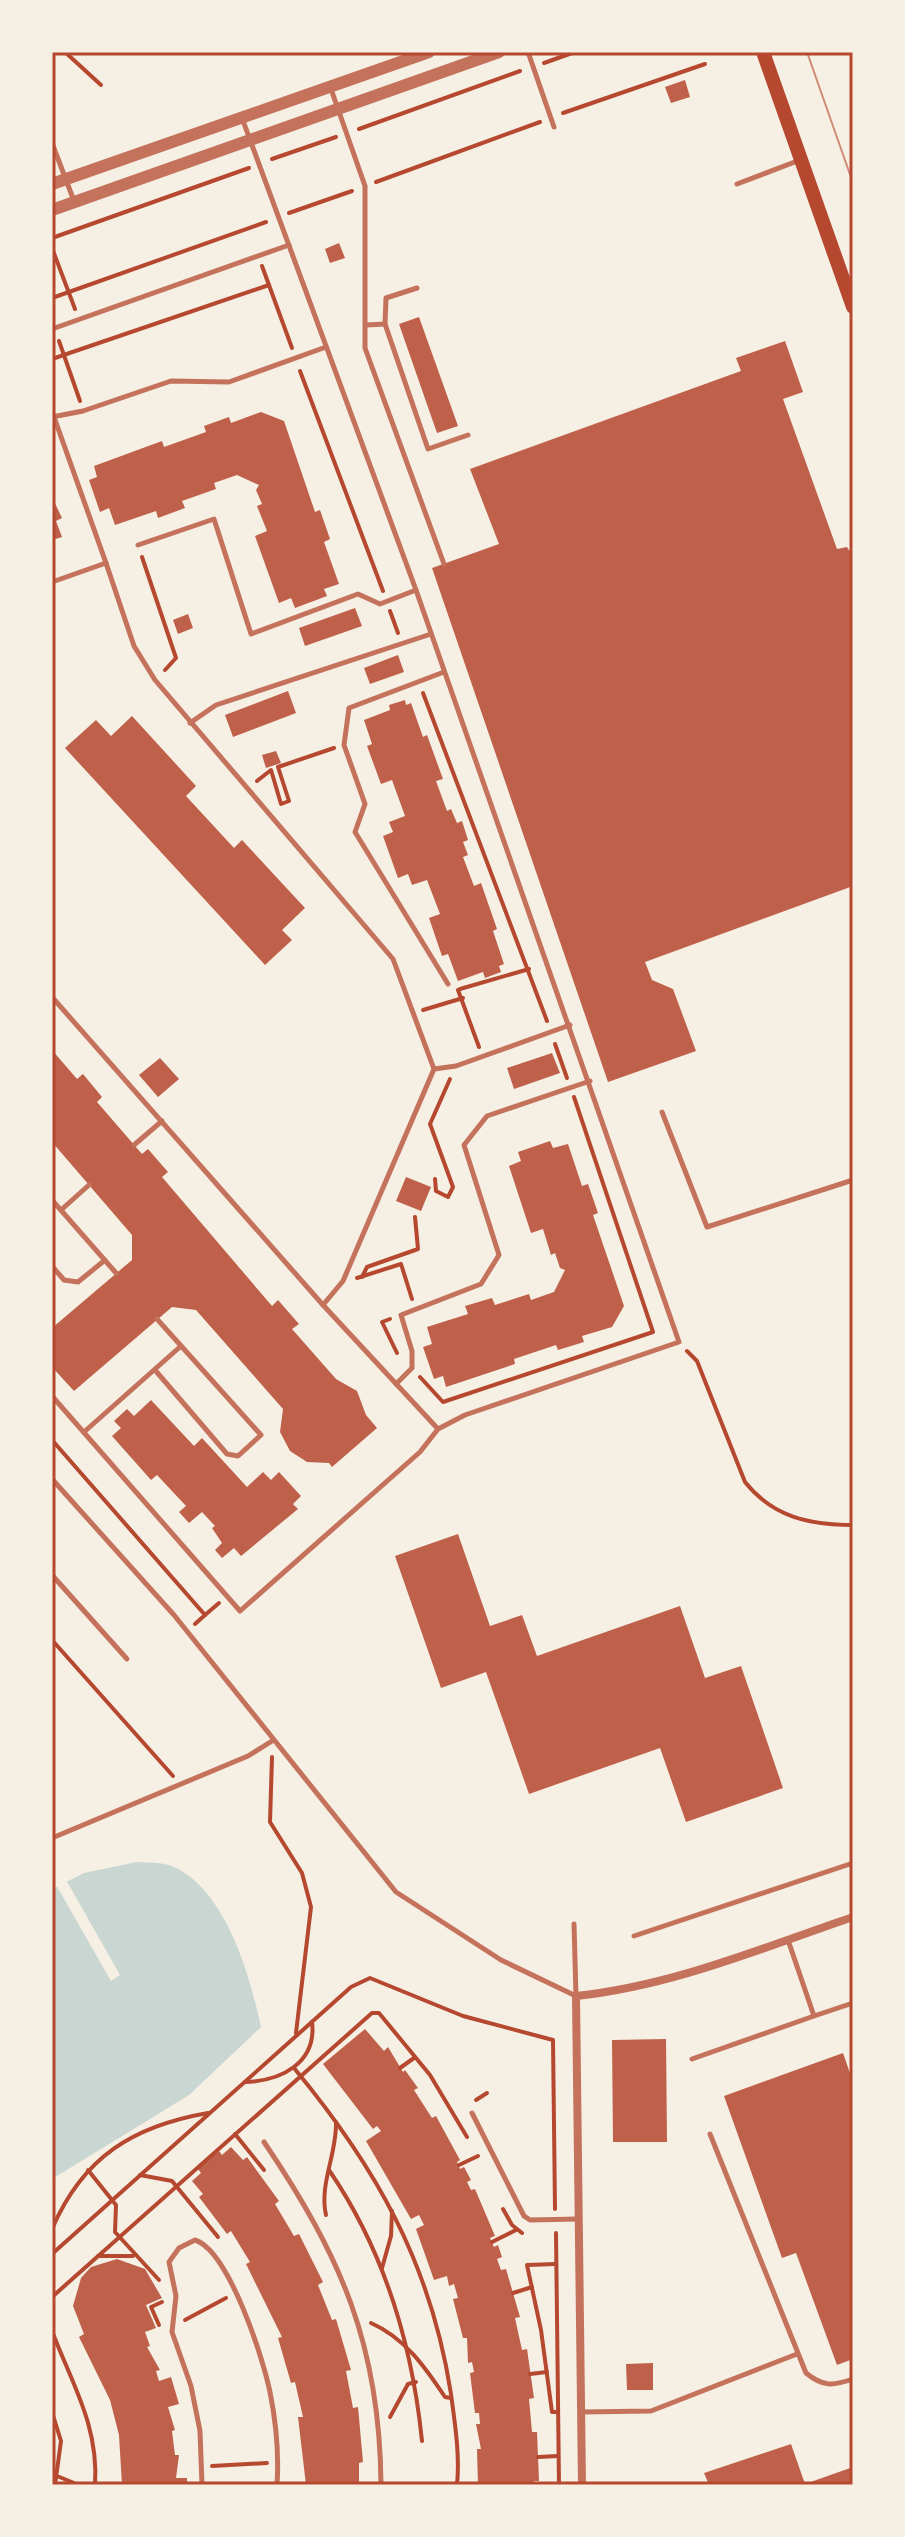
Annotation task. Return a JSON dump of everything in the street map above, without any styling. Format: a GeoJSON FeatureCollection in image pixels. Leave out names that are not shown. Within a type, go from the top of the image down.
{"type":"FeatureCollection","features":[{"type":"Feature","properties":{"kind":"main road"},"geometry":{"type":"LineString","coordinates":[[763,52],[853,307]]}},
{"type":"Feature","properties":{"kind":"street"},"geometry":{"type":"LineString","coordinates":[[52,184],[429,52]]}},
{"type":"Feature","properties":{"kind":"street"},"geometry":{"type":"LineString","coordinates":[[52,210],[499,52]]}},
{"type":"Feature","properties":{"kind":"street"},"geometry":{"type":"LineString","coordinates":[[582,2485],[576,1996],[624,1991],[674,1979],[853,1917]]}},
{"type":"Feature","properties":{"kind":"lane"},"geometry":{"type":"LineString","coordinates":[[528,52],[554,127]]}},
{"type":"Feature","properties":{"kind":"lane"},"geometry":{"type":"LineString","coordinates":[[331,86],[365,186],[365,348],[444,564]]}},
{"type":"Feature","properties":{"kind":"lane"},"geometry":{"type":"LineString","coordinates":[[52,1396],[240,1611],[420,1452],[438,1429],[465,1415],[679,1342],[416,590],[242,118]]}},
{"type":"Feature","properties":{"kind":"lane"},"geometry":{"type":"LineString","coordinates":[[52,143],[74,202]]}},
{"type":"Feature","properties":{"kind":"lane"},"geometry":{"type":"LineString","coordinates":[[737,184],[801,160]]}},
{"type":"Feature","properties":{"kind":"lane"},"geometry":{"type":"LineString","coordinates":[[53,328],[289,245]]}},
{"type":"Feature","properties":{"kind":"lane"},"geometry":{"type":"LineString","coordinates":[[417,288],[386,298],[385,324],[428,449],[468,435]]}},
{"type":"Feature","properties":{"kind":"lane"},"geometry":{"type":"LineString","coordinates":[[365,325],[385,324]]}},
{"type":"Feature","properties":{"kind":"lane"},"geometry":{"type":"LineString","coordinates":[[323,1305],[343,1281],[434,1069],[393,959],[190,723],[155,680],[134,646],[53,416],[83,411],[171,381],[229,382],[326,347]]}},
{"type":"Feature","properties":{"kind":"lane"},"geometry":{"type":"LineString","coordinates":[[138,545],[214,519],[251,634],[358,594],[380,604],[416,590]]}},
{"type":"Feature","properties":{"kind":"lane"},"geometry":{"type":"LineString","coordinates":[[52,582],[106,563]]}},
{"type":"Feature","properties":{"kind":"lane"},"geometry":{"type":"LineString","coordinates":[[190,723],[216,705],[431,634]]}},
{"type":"Feature","properties":{"kind":"lane"},"geometry":{"type":"LineString","coordinates":[[444,672],[349,708],[344,745],[365,804],[355,832],[448,984]]}},
{"type":"Feature","properties":{"kind":"lane"},"geometry":{"type":"LineString","coordinates":[[52,997],[323,1305],[438,1429]]}},
{"type":"Feature","properties":{"kind":"lane"},"geometry":{"type":"LineString","coordinates":[[434,1069],[456,1066],[570,1025]]}},
{"type":"Feature","properties":{"kind":"lane"},"geometry":{"type":"LineString","coordinates":[[396,1384],[412,1368],[412,1351],[401,1315],[481,1284],[499,1255],[464,1145],[487,1116],[590,1081]]}},
{"type":"Feature","properties":{"kind":"lane"},"geometry":{"type":"LineString","coordinates":[[662,1112],[707,1227],[853,1180]]}},
{"type":"Feature","properties":{"kind":"lane"},"geometry":{"type":"LineString","coordinates":[[134,1145],[162,1121]]}},
{"type":"Feature","properties":{"kind":"lane"},"geometry":{"type":"LineString","coordinates":[[61,1210],[89,1185]]}},
{"type":"Feature","properties":{"kind":"lane"},"geometry":{"type":"LineString","coordinates":[[52,1200],[116,1273]]}},
{"type":"Feature","properties":{"kind":"lane"},"geometry":{"type":"LineString","coordinates":[[52,1266],[64,1280],[78,1282],[105,1260]]}},
{"type":"Feature","properties":{"kind":"lane"},"geometry":{"type":"LineString","coordinates":[[155,1370],[227,1454],[238,1456],[261,1435],[157,1319]]}},
{"type":"Feature","properties":{"kind":"lane"},"geometry":{"type":"LineString","coordinates":[[84,1432],[181,1346]]}},
{"type":"Feature","properties":{"kind":"lane"},"geometry":{"type":"LineString","coordinates":[[52,1479],[187,1632],[396,1892],[501,1960],[576,1996],[574,1924]]}},
{"type":"Feature","properties":{"kind":"lane"},"geometry":{"type":"LineString","coordinates":[[52,1575],[127,1659]]}},
{"type":"Feature","properties":{"kind":"lane"},"geometry":{"type":"LineString","coordinates":[[52,1838],[248,1756],[272,1741]]}},
{"type":"Feature","properties":{"kind":"lane"},"geometry":{"type":"LineString","coordinates":[[634,1936],[853,1863]]}},
{"type":"Feature","properties":{"kind":"lane"},"geometry":{"type":"LineString","coordinates":[[788,1939],[814,2016]]}},
{"type":"Feature","properties":{"kind":"lane"},"geometry":{"type":"LineString","coordinates":[[692,2059],[853,2003]]}},
{"type":"Feature","properties":{"kind":"lane"},"geometry":{"type":"LineString","coordinates":[[472,2113],[498,2159],[519,2209],[530,2220],[579,2219]]}},
{"type":"Feature","properties":{"kind":"lane"},"geometry":{"type":"LineString","coordinates":[[710,2134],[806,2373],[819,2384],[835,2386],[853,2379]]}},
{"type":"Feature","properties":{"kind":"lane"},"geometry":{"type":"LineString","coordinates":[[264,2142],[306,2204],[329,2247],[363,2334],[381,2435],[381,2485]]}},
{"type":"Feature","properties":{"kind":"lane"},"geometry":{"type":"LineString","coordinates":[[202,2485],[200,2431],[191,2386],[172,2332],[176,2296],[169,2262],[179,2248],[195,2240],[211,2250],[253,2337],[270,2392],[278,2463],[277,2485]]}},
{"type":"Feature","properties":{"kind":"lane"},"geometry":{"type":"LineString","coordinates":[[581,2412],[651,2411],[797,2354]]}},
{"type":"Feature","properties":{"kind":"path"},"geometry":{"type":"LineString","coordinates":[[65,52],[101,85]]}},
{"type":"Feature","properties":{"kind":"path"},"geometry":{"type":"LineString","coordinates":[[52,238],[575,52]]}},
{"type":"Feature","properties":{"kind":"path"},"geometry":{"type":"LineString","coordinates":[[52,298],[705,64]]}},
{"type":"Feature","properties":{"kind":"path"},"geometry":{"type":"LineString","coordinates":[[52,248],[79,319]]}},
{"type":"Feature","properties":{"kind":"path"},"geometry":{"type":"LineString","coordinates":[[259,256],[403,644]]}},
{"type":"Feature","properties":{"kind":"path"},"geometry":{"type":"LineString","coordinates":[[52,359],[269,285]]}},
{"type":"Feature","properties":{"kind":"path"},"geometry":{"type":"LineString","coordinates":[[53,328],[83,411]]}},
{"type":"Feature","properties":{"kind":"path"},"geometry":{"type":"LineString","coordinates":[[138,545],[176,658]]}},
{"type":"Feature","properties":{"kind":"path"},"geometry":{"type":"LineString","coordinates":[[382,1322],[392,1348],[443,1402],[653,1332],[529,969],[419,682]]}},
{"type":"Feature","properties":{"kind":"path"},"geometry":{"type":"LineString","coordinates":[[271,770],[281,804],[289,801],[278,767],[344,745]]}},
{"type":"Feature","properties":{"kind":"path"},"geometry":{"type":"LineString","coordinates":[[460,989],[529,969]]}},
{"type":"Feature","properties":{"kind":"path"},"geometry":{"type":"LineString","coordinates":[[441,1004],[463,998],[483,1056]]}},
{"type":"Feature","properties":{"kind":"path"},"geometry":{"type":"LineString","coordinates":[[435,1179],[436,1191],[448,1197],[453,1187],[430,1124],[456,1066]]}},
{"type":"Feature","properties":{"kind":"path"},"geometry":{"type":"LineString","coordinates":[[362,1277],[367,1267],[418,1249],[415,1217]]}},
{"type":"Feature","properties":{"kind":"path"},"geometry":{"type":"LineString","coordinates":[[373,1273],[401,1264],[415,1309]]}},
{"type":"Feature","properties":{"kind":"path"},"geometry":{"type":"LineString","coordinates":[[697,1361],[745,1482],[756,1495],[788,1517],[853,1525]]}},
{"type":"Feature","properties":{"kind":"path"},"geometry":{"type":"LineString","coordinates":[[52,1440],[205,1615],[187,1632]]}},
{"type":"Feature","properties":{"kind":"path"},"geometry":{"type":"LineString","coordinates":[[52,1640],[180,1783]]}},
{"type":"Feature","properties":{"kind":"path"},"geometry":{"type":"LineString","coordinates":[[272,1741],[270,1822],[302,1873],[311,1907],[296,2036]]}},
{"type":"Feature","properties":{"kind":"path"},"geometry":{"type":"LineString","coordinates":[[52,2254],[362,1979],[379,1979],[415,1998],[463,2016],[553,2040],[559,2485]]}},
{"type":"Feature","properties":{"kind":"path"},"geometry":{"type":"LineString","coordinates":[[52,2297],[372,2013],[379,2013],[430,2075],[482,2163]]}},
{"type":"Feature","properties":{"kind":"path"},"geometry":{"type":"LineString","coordinates":[[245,2082],[264,2082],[294,2068],[308,2051],[313,2035],[312,2022]]}},
{"type":"Feature","properties":{"kind":"path"},"geometry":{"type":"LineString","coordinates":[[400,2068],[415,2057]]}},
{"type":"Feature","properties":{"kind":"path"},"geometry":{"type":"LineString","coordinates":[[294,2068],[336,2120],[393,2208],[432,2306],[451,2398],[457,2485]]}},
{"type":"Feature","properties":{"kind":"path"},"geometry":{"type":"LineString","coordinates":[[52,2229],[64,2202],[101,2157],[135,2135],[171,2120],[209,2113]]}},
{"type":"Feature","properties":{"kind":"path"},"geometry":{"type":"LineString","coordinates":[[235,2134],[268,2175],[263,2179]]}},
{"type":"Feature","properties":{"kind":"path"},"geometry":{"type":"LineString","coordinates":[[459,2165],[478,2156]]}},
{"type":"Feature","properties":{"kind":"path"},"geometry":{"type":"LineString","coordinates":[[88,2170],[112,2201]]}},
{"type":"Feature","properties":{"kind":"path"},"geometry":{"type":"LineString","coordinates":[[329,2170],[351,2203],[382,2268],[416,2382],[422,2441]]}},
{"type":"Feature","properties":{"kind":"path"},"geometry":{"type":"LineString","coordinates":[[501,2205],[516,2230],[530,2235]]}},
{"type":"Feature","properties":{"kind":"path"},"geometry":{"type":"LineString","coordinates":[[382,2268],[391,2236],[393,2208]]}},
{"type":"Feature","properties":{"kind":"path"},"geometry":{"type":"LineString","coordinates":[[206,2221],[213,2215]]}},
{"type":"Feature","properties":{"kind":"path"},"geometry":{"type":"LineString","coordinates":[[492,2242],[516,2230]]}},
{"type":"Feature","properties":{"kind":"path"},"geometry":{"type":"LineString","coordinates":[[98,2256],[135,2256]]}},
{"type":"Feature","properties":{"kind":"path"},"geometry":{"type":"LineString","coordinates":[[556,2264],[527,2265],[552,2412],[558,2412]]}},
{"type":"Feature","properties":{"kind":"path"},"geometry":{"type":"LineString","coordinates":[[219,2286],[231,2311]]}},
{"type":"Feature","properties":{"kind":"path"},"geometry":{"type":"LineString","coordinates":[[513,2293],[532,2287]]}},
{"type":"Feature","properties":{"kind":"path"},"geometry":{"type":"LineString","coordinates":[[183,2321],[225,2298]]}},
{"type":"Feature","properties":{"kind":"path"},"geometry":{"type":"LineString","coordinates":[[160,2327],[151,2307],[164,2302]]}},
{"type":"Feature","properties":{"kind":"path"},"geometry":{"type":"LineString","coordinates":[[182,2331],[185,2313]]}},
{"type":"Feature","properties":{"kind":"path"},"geometry":{"type":"LineString","coordinates":[[371,2323],[388,2330],[408,2348],[445,2397],[451,2398]]}},
{"type":"Feature","properties":{"kind":"path"},"geometry":{"type":"LineString","coordinates":[[52,2331],[87,2410],[94,2440],[95,2485]]}},
{"type":"Feature","properties":{"kind":"path"},"geometry":{"type":"LineString","coordinates":[[530,2374],[547,2372]]}},
{"type":"Feature","properties":{"kind":"path"},"geometry":{"type":"LineString","coordinates":[[389,2419],[408,2384],[416,2382]]}},
{"type":"Feature","properties":{"kind":"path"},"geometry":{"type":"LineString","coordinates":[[52,2412],[61,2441],[53,2473],[55,2485]]}},
{"type":"Feature","properties":{"kind":"path"},"geometry":{"type":"LineString","coordinates":[[266,2448],[267,2476]]}},
{"type":"Feature","properties":{"kind":"path"},"geometry":{"type":"LineString","coordinates":[[211,2455],[212,2478]]}},
{"type":"Feature","properties":{"kind":"path"},"geometry":{"type":"LineString","coordinates":[[538,2457],[558,2456]]}},
{"type":"Feature","properties":{"kind":"path"},"geometry":{"type":"LineString","coordinates":[[212,2466],[267,2463]]}},
{"type":"Feature","properties":{"kind":"path"},"geometry":{"type":"LineString","coordinates":[[53,2473],[79,2485]]}},
{"type":"Feature","properties":{"kind":"shaded area"},"geometry":{"type":"Polygon","coordinates":[[[137,1862],[174,1867],[208,1895],[233,1936],[250,1983],[261,2027],[189,2095],[52,2179],[52,1889],[84,1873],[137,1862]]]}},
{"type":"Feature","properties":{"kind":"pier"},"geometry":{"type":"Polygon","coordinates":[[[65,1878],[120,1975],[111,1981],[55,1883],[65,1878]]]}},
{"type":"Feature","properties":{"kind":"building"},"geometry":{"type":"Polygon","coordinates":[[[685,80],[690,97],[671,103],[665,87],[685,80]]]}},
{"type":"Feature","properties":{"kind":"building"},"geometry":{"type":"Polygon","coordinates":[[[339,243],[345,258],[330,263],[325,249],[339,243]]]}},
{"type":"Feature","properties":{"kind":"building"},"geometry":{"type":"Polygon","coordinates":[[[419,317],[458,426],[437,433],[399,324],[419,317]]]}},
{"type":"Feature","properties":{"kind":"building"},"geometry":{"type":"Polygon","coordinates":[[[785,341],[803,392],[783,399],[837,549],[847,547],[853,556],[853,886],[645,962],[652,980],[673,989],[696,1051],[608,1082],[432,568],[499,544],[470,469],[741,371],[736,358],[785,341]]]}},
{"type":"Feature","properties":{"kind":"building"},"geometry":{"type":"Polygon","coordinates":[[[261,412],[284,421],[315,512],[320,510],[330,539],[324,542],[339,584],[324,589],[327,596],[295,608],[291,598],[279,603],[255,536],[267,531],[257,506],[262,504],[256,490],[259,485],[237,475],[214,483],[216,489],[182,501],[185,508],[158,518],[156,511],[115,525],[109,508],[100,512],[89,480],[97,477],[94,466],[162,441],[164,447],[206,432],[204,426],[229,417],[231,423],[261,412]]]}},
{"type":"Feature","properties":{"kind":"building"},"geometry":{"type":"Polygon","coordinates":[[[52,497],[62,518],[56,521],[62,537],[52,540],[52,497]]]}},
{"type":"Feature","properties":{"kind":"building"},"geometry":{"type":"Polygon","coordinates":[[[355,608],[362,626],[305,646],[299,628],[355,608]]]}},
{"type":"Feature","properties":{"kind":"building"},"geometry":{"type":"Polygon","coordinates":[[[188,614],[193,628],[178,634],[173,620],[188,614]]]}},
{"type":"Feature","properties":{"kind":"building"},"geometry":{"type":"Polygon","coordinates":[[[398,655],[404,672],[370,684],[364,668],[398,655]]]}},
{"type":"Feature","properties":{"kind":"building"},"geometry":{"type":"Polygon","coordinates":[[[288,691],[296,713],[233,737],[225,715],[288,691]]]}},
{"type":"Feature","properties":{"kind":"building"},"geometry":{"type":"Polygon","coordinates":[[[405,700],[406,705],[411,703],[423,737],[427,735],[443,779],[436,781],[447,811],[451,809],[457,823],[462,821],[468,840],[463,842],[468,855],[463,857],[474,886],[481,883],[497,929],[493,931],[504,964],[499,966],[501,972],[485,978],[483,972],[458,981],[448,954],[442,956],[429,918],[440,914],[427,880],[412,885],[408,874],[398,878],[383,836],[393,832],[389,822],[405,816],[392,780],[381,784],[367,746],[372,744],[364,720],[390,710],[389,705],[405,700]]]}},
{"type":"Feature","properties":{"kind":"building"},"geometry":{"type":"Polygon","coordinates":[[[132,716],[196,786],[186,796],[234,848],[242,840],[305,908],[282,930],[292,940],[265,965],[65,748],[96,720],[111,736],[132,716]]]}},
{"type":"Feature","properties":{"kind":"building"},"geometry":{"type":"Polygon","coordinates":[[[276,751],[281,763],[266,768],[262,755],[276,751]]]}},
{"type":"Feature","properties":{"kind":"building"},"geometry":{"type":"Polygon","coordinates":[[[52,1050],[77,1079],[83,1074],[102,1097],[97,1102],[142,1154],[148,1149],[168,1172],[162,1177],[272,1306],[278,1300],[299,1324],[292,1329],[336,1379],[357,1391],[366,1415],[377,1428],[332,1467],[329,1463],[307,1462],[290,1451],[280,1432],[283,1409],[196,1310],[172,1307],[74,1391],[52,1367],[52,1328],[132,1260],[132,1235],[52,1142],[52,1050]]]}},
{"type":"Feature","properties":{"kind":"building"},"geometry":{"type":"Polygon","coordinates":[[[552,1053],[560,1073],[514,1089],[507,1068],[552,1053]]]}},
{"type":"Feature","properties":{"kind":"building"},"geometry":{"type":"Polygon","coordinates":[[[160,1058],[179,1079],[158,1097],[139,1075],[160,1058]]]}},
{"type":"Feature","properties":{"kind":"building"},"geometry":{"type":"Polygon","coordinates":[[[550,1141],[553,1148],[568,1144],[582,1186],[588,1184],[598,1213],[593,1215],[624,1306],[612,1327],[582,1336],[584,1342],[558,1350],[556,1345],[514,1359],[515,1364],[446,1387],[443,1376],[434,1379],[423,1347],[432,1344],[427,1327],[468,1314],[465,1306],[492,1298],[495,1305],[529,1294],[531,1300],[554,1292],[565,1270],[560,1268],[555,1253],[551,1255],[543,1229],[531,1233],[509,1166],[521,1161],[518,1152],[550,1141]]]}},
{"type":"Feature","properties":{"kind":"building"},"geometry":{"type":"Polygon","coordinates":[[[406,1177],[431,1187],[421,1211],[396,1201],[406,1177]]]}},
{"type":"Feature","properties":{"kind":"building"},"geometry":{"type":"Polygon","coordinates":[[[151,1400],[194,1446],[202,1438],[247,1487],[263,1472],[271,1480],[279,1472],[301,1496],[293,1504],[298,1509],[241,1556],[234,1548],[222,1558],[215,1550],[222,1543],[212,1528],[215,1526],[202,1512],[189,1523],[179,1512],[186,1506],[157,1475],[151,1480],[112,1436],[121,1428],[114,1421],[127,1409],[134,1416],[151,1400]]]}},
{"type":"Feature","properties":{"kind":"building"},"geometry":{"type":"Polygon","coordinates":[[[458,1534],[490,1626],[522,1615],[537,1656],[680,1606],[705,1678],[741,1666],[783,1788],[686,1822],[660,1748],[529,1794],[486,1672],[441,1688],[395,1556],[458,1534]]]}},
{"type":"Feature","properties":{"kind":"building"},"geometry":{"type":"Polygon","coordinates":[[[365,2029],[384,2051],[388,2047],[403,2072],[405,2070],[418,2088],[414,2090],[432,2118],[436,2116],[460,2160],[457,2162],[460,2169],[464,2167],[471,2180],[467,2182],[471,2190],[475,2189],[495,2236],[490,2238],[494,2247],[498,2245],[502,2257],[497,2259],[501,2270],[506,2269],[520,2317],[515,2318],[522,2350],[527,2349],[534,2398],[529,2399],[532,2432],[537,2432],[539,2481],[534,2481],[534,2485],[478,2485],[477,2449],[481,2449],[476,2424],[480,2424],[479,2413],[475,2413],[470,2373],[474,2372],[472,2362],[468,2363],[467,2338],[463,2338],[453,2299],[458,2298],[454,2284],[449,2286],[447,2276],[434,2280],[416,2229],[424,2225],[419,2215],[411,2219],[366,2141],[381,2131],[377,2126],[373,2129],[323,2064],[365,2029]]]}},
{"type":"Feature","properties":{"kind":"building"},"geometry":{"type":"Polygon","coordinates":[[[666,2039],[667,2142],[613,2142],[612,2040],[666,2039]]]}},
{"type":"Feature","properties":{"kind":"building"},"geometry":{"type":"Polygon","coordinates":[[[843,2053],[853,2082],[853,2359],[837,2365],[796,2253],[782,2258],[724,2096],[843,2053]]]}},
{"type":"Feature","properties":{"kind":"building"},"geometry":{"type":"Polygon","coordinates":[[[231,2147],[243,2160],[247,2157],[279,2201],[275,2204],[294,2236],[299,2234],[323,2282],[318,2285],[332,2320],[336,2319],[351,2370],[346,2371],[353,2408],[358,2407],[363,2462],[359,2463],[359,2485],[306,2485],[298,2417],[303,2417],[295,2382],[291,2383],[278,2338],[282,2337],[246,2264],[250,2262],[231,2231],[227,2234],[199,2197],[203,2194],[192,2181],[201,2173],[198,2169],[219,2151],[222,2155],[231,2147]]]}},
{"type":"Feature","properties":{"kind":"building"},"geometry":{"type":"Polygon","coordinates":[[[117,2259],[145,2269],[162,2298],[146,2305],[156,2328],[145,2332],[150,2346],[147,2347],[160,2370],[156,2371],[159,2381],[171,2377],[179,2404],[168,2407],[175,2430],[172,2431],[175,2455],[179,2455],[176,2478],[187,2478],[187,2485],[122,2485],[119,2435],[110,2400],[79,2337],[84,2334],[73,2306],[81,2278],[91,2267],[117,2259]]]}},
{"type":"Feature","properties":{"kind":"building"},"geometry":{"type":"Polygon","coordinates":[[[653,2363],[653,2390],[627,2390],[626,2364],[653,2363]]]}},
{"type":"Feature","properties":{"kind":"building"},"geometry":{"type":"Polygon","coordinates":[[[791,2444],[805,2484],[853,2467],[853,2485],[709,2485],[704,2473],[791,2444]]]}},
{"type":"Feature","properties":{"kind":"tram line"},"geometry":{"type":"LineString","coordinates":[[807,52],[853,183]]}}]}
